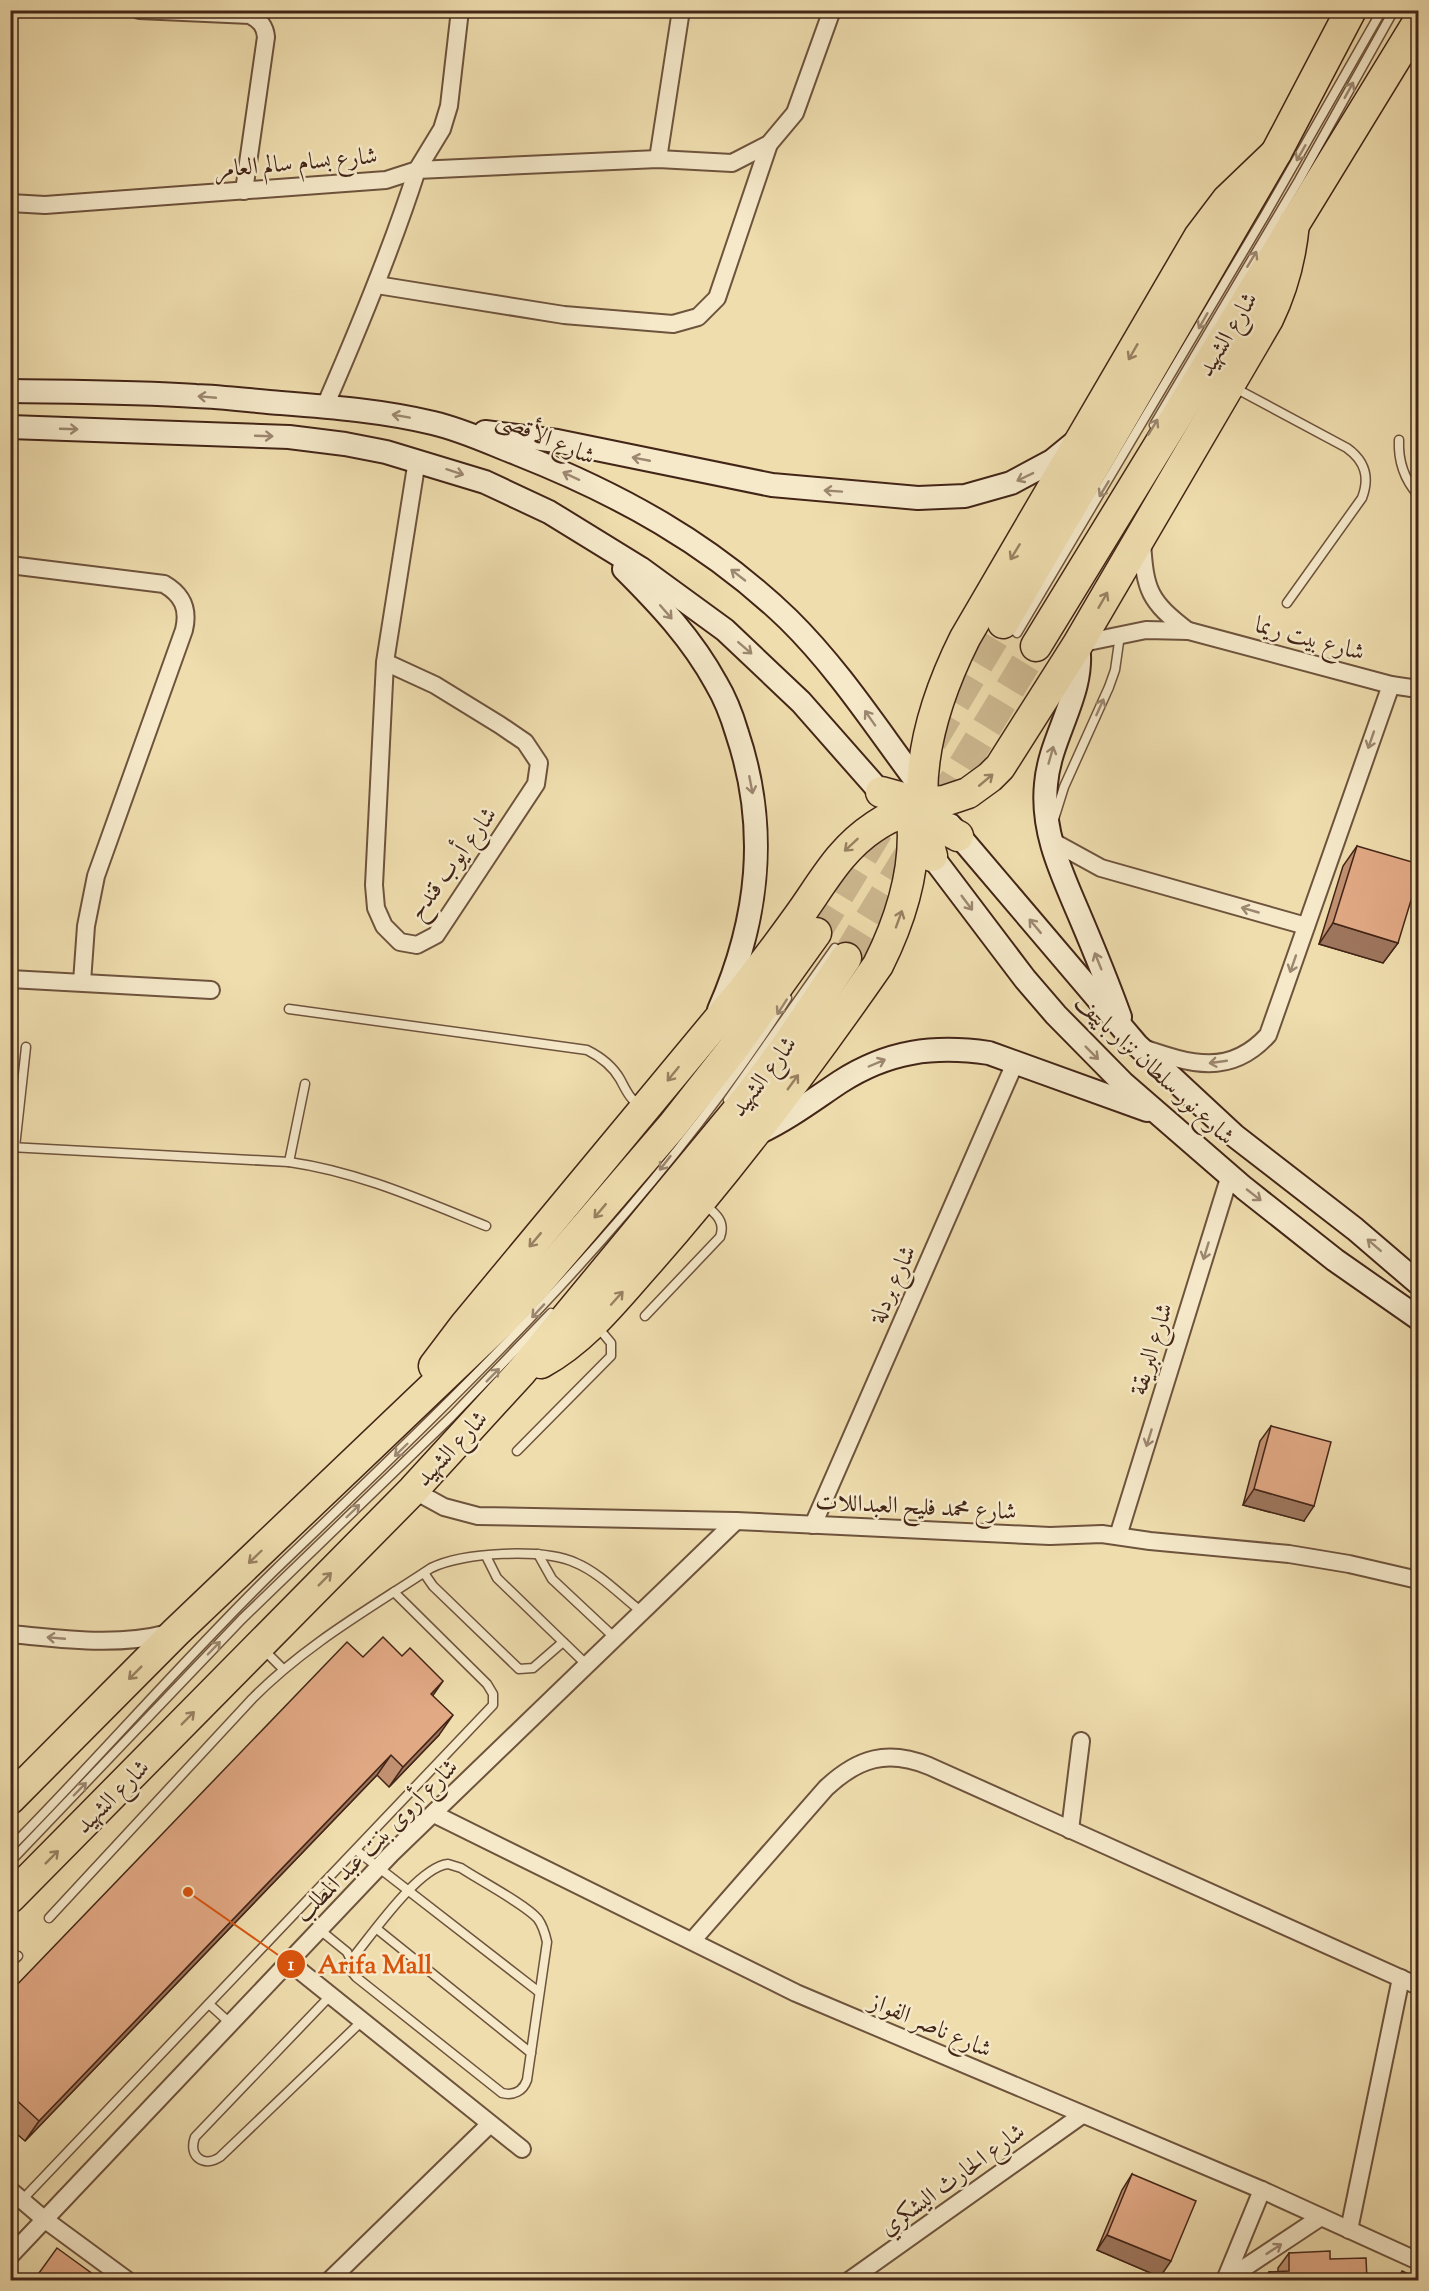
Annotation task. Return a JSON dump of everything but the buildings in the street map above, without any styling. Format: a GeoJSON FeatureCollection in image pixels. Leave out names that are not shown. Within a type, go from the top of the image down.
{"type":"FeatureCollection","features":[{"type":"Feature","properties":{"kind":"highway","name":"شارع الشهيد"},"geometry":{"type":"LineString","coordinates":[[1019,634],[1351,10]]}},
{"type":"Feature","properties":{"kind":"highway","name":"شارع الشهيد"},"geometry":{"type":"LineString","coordinates":[[1019,634],[1411,51],[1419,22]]}},
{"type":"Feature","properties":{"kind":"highway"},"geometry":{"type":"LineString","coordinates":[[522,1371],[554,1356],[594,1323],[701,1202],[754,1135],[878,965],[892,938],[902,910],[908,880],[915,804],[936,708],[956,656],[975,619],[1200,237],[1235,192],[1276,153]]}},
{"type":"Feature","properties":{"kind":"highway"},"geometry":{"type":"LineString","coordinates":[[402,1417],[431,1370],[465,1324],[774,951],[845,850],[862,835],[915,804],[955,799],[968,793],[1000,767],[1078,644],[1277,301],[1289,262],[1294,223]]}},
{"type":"Feature","properties":{"kind":"highway"},"geometry":{"type":"LineString","coordinates":[[881,792],[915,804],[958,836]]}},
{"type":"Feature","properties":{"kind":"highway"},"geometry":{"type":"LineString","coordinates":[[915,804],[932,856]]}},
{"type":"Feature","properties":{"kind":"highway","name":"شارع الشهيد"},"geometry":{"type":"LineString","coordinates":[[10,1898],[413,1490],[522,1371],[737,1113],[786,1047],[832,946]]}},
{"type":"Feature","properties":{"kind":"highway","name":"شارع الشهيد"},"geometry":{"type":"LineString","coordinates":[[10,1799],[176,1632],[503,1320],[550,1269],[703,1087],[832,946]]}},
{"type":"Feature","properties":{"kind":"main road","name":"شارع الأقصى"},"geometry":{"type":"LineString","coordinates":[[10,391],[196,396],[325,406],[392,415],[458,429],[555,468],[627,502],[671,527],[752,586],[789,620],[855,697],[915,804]]}},
{"type":"Feature","properties":{"kind":"main road"},"geometry":{"type":"LineString","coordinates":[[10,427],[289,437],[345,444],[417,460],[485,482],[549,512],[640,568],[683,598],[756,658],[801,702],[881,792]]}},
{"type":"Feature","properties":{"kind":"main road"},"geometry":{"type":"LineString","coordinates":[[458,429],[557,441],[772,484],[808,489],[942,499],[988,491],[1011,483],[1052,461],[1088,429]]}},
{"type":"Feature","properties":{"kind":"main road"},"geometry":{"type":"LineString","coordinates":[[596,541],[665,611],[693,645],[717,684],[732,717],[753,786],[757,858],[748,924],[728,990],[710,1029]]}},
{"type":"Feature","properties":{"kind":"main road"},"geometry":{"type":"LineString","coordinates":[[1078,644],[1080,657],[1077,685],[1054,745],[1046,785],[1050,840],[1132,1040]]}},
{"type":"Feature","properties":{"kind":"main road","name":"شارع نور سلطان نزار باييف"},"geometry":{"type":"LineString","coordinates":[[958,836],[1132,1040],[1235,1136],[1355,1229],[1419,1284]]}},
{"type":"Feature","properties":{"kind":"main road","name":"شارع نور سلطان نزار باييف"},"geometry":{"type":"LineString","coordinates":[[932,856],[1019,971],[1056,1015],[1123,1083],[1230,1175],[1335,1260],[1419,1318]]}},
{"type":"Feature","properties":{"kind":"main road"},"geometry":{"type":"LineString","coordinates":[[754,1135],[792,1115],[864,1068],[888,1058],[938,1049],[964,1049],[989,1053],[1159,1114]]}},
{"type":"Feature","properties":{"kind":"street"},"geometry":{"type":"LineString","coordinates":[[139,10],[250,15],[259,20],[266,29],[244,190]]}},
{"type":"Feature","properties":{"kind":"street"},"geometry":{"type":"LineString","coordinates":[[325,406],[377,285],[417,170],[442,129],[449,106],[460,10]]}},
{"type":"Feature","properties":{"kind":"street"},"geometry":{"type":"LineString","coordinates":[[657,159],[681,10]]}},
{"type":"Feature","properties":{"kind":"street"},"geometry":{"type":"LineString","coordinates":[[377,285],[564,315],[673,324],[698,317],[717,298],[769,144],[795,113],[832,10]]}},
{"type":"Feature","properties":{"kind":"street","name":"شارع بسام سالم العامر"},"geometry":{"type":"LineString","coordinates":[[10,203],[45,205],[386,180],[417,170],[657,159],[732,163],[769,144]]}},
{"type":"Feature","properties":{"kind":"street","name":"شارع أيوب قندح"},"geometry":{"type":"LineString","coordinates":[[385,662],[435,685],[485,715],[525,742],[540,763],[536,784],[436,935],[417,945],[400,942],[384,926],[376,908],[374,885],[385,662],[417,460]]}},
{"type":"Feature","properties":{"kind":"street","name":"شارع بيت ريما"},"geometry":{"type":"LineString","coordinates":[[1141,532],[1144,573],[1151,594],[1164,612],[1189,631]]}},
{"type":"Feature","properties":{"kind":"street"},"geometry":{"type":"LineString","coordinates":[[10,565],[164,584],[181,598],[185,608],[184,630],[96,876],[86,926],[82,982]]}},
{"type":"Feature","properties":{"kind":"street","name":"شارع بيت ريما"},"geometry":{"type":"LineString","coordinates":[[1078,644],[1160,629],[1189,631],[1391,685],[1419,690]]}},
{"type":"Feature","properties":{"kind":"street"},"geometry":{"type":"LineString","coordinates":[[1132,1040],[1176,1059],[1203,1064],[1230,1060],[1258,1047],[1268,1035],[1391,685]]}},
{"type":"Feature","properties":{"kind":"street"},"geometry":{"type":"LineString","coordinates":[[1050,840],[1074,856],[1101,868],[1306,926]]}},
{"type":"Feature","properties":{"kind":"street"},"geometry":{"type":"LineString","coordinates":[[10,979],[211,990]]}},
{"type":"Feature","properties":{"kind":"street","name":"شارع بردلة"},"geometry":{"type":"LineString","coordinates":[[813,1525],[1015,1062]]}},
{"type":"Feature","properties":{"kind":"street","name":"شارع البريقة"},"geometry":{"type":"LineString","coordinates":[[1118,1536],[1230,1175]]}},
{"type":"Feature","properties":{"kind":"street","name":"شارع محمد فليح العبداللات"},"geometry":{"type":"LineString","coordinates":[[413,1490],[444,1507],[478,1515],[736,1521],[1050,1536],[1086,1534],[1118,1536],[1289,1554],[1349,1564],[1419,1580]]}},
{"type":"Feature","properties":{"kind":"street","name":"شارع أروى بنت عبد المطلب"},"geometry":{"type":"LineString","coordinates":[[10,2256],[379,1867],[736,1521]]}},
{"type":"Feature","properties":{"kind":"street"},"geometry":{"type":"LineString","coordinates":[[10,1634],[110,1642],[143,1639],[176,1632]]}},
{"type":"Feature","properties":{"kind":"street"},"geometry":{"type":"LineString","coordinates":[[1070,1830],[1081,1740]]}},
{"type":"Feature","properties":{"kind":"street"},"geometry":{"type":"LineString","coordinates":[[692,1941],[840,1775],[856,1765],[874,1759],[893,1757],[911,1759],[1419,1986]]}},
{"type":"Feature","properties":{"kind":"street","name":"شارع ناصر الفواز"},"geometry":{"type":"LineString","coordinates":[[434,1814],[796,1993],[1262,2190],[1419,2261]]}},
{"type":"Feature","properties":{"kind":"street"},"geometry":{"type":"LineString","coordinates":[[290,1962],[522,2149]]}},
{"type":"Feature","properties":{"kind":"street"},"geometry":{"type":"LineString","coordinates":[[1349,2230],[1401,1978]]}},
{"type":"Feature","properties":{"kind":"street","name":"شارع الحارث اليشكري"},"geometry":{"type":"LineString","coordinates":[[850,2280],[1082,2115]]}},
{"type":"Feature","properties":{"kind":"street"},"geometry":{"type":"LineString","coordinates":[[330,2280],[490,2124]]}},
{"type":"Feature","properties":{"kind":"street"},"geometry":{"type":"LineString","coordinates":[[1225,2280],[1262,2190]]}},
{"type":"Feature","properties":{"kind":"street"},"geometry":{"type":"LineString","coordinates":[[16,2195],[44,2219],[127,2280]]}},
{"type":"Feature","properties":{"kind":"street"},"geometry":{"type":"LineString","coordinates":[[1225,2280],[1321,2217]]}},
{"type":"Feature","properties":{"kind":"lane"},"geometry":{"type":"LineString","coordinates":[[1019,634],[1248,245],[1382,10]]}},
{"type":"Feature","properties":{"kind":"lane"},"geometry":{"type":"LineString","coordinates":[[1151,430],[1299,180],[1394,10]]}},
{"type":"Feature","properties":{"kind":"lane"},"geometry":{"type":"LineString","coordinates":[[1229,385],[1347,448],[1355,454],[1365,470],[1366,479],[1362,498],[1287,603]]}},
{"type":"Feature","properties":{"kind":"lane"},"geometry":{"type":"LineString","coordinates":[[1400,440],[1399,452],[1404,474],[1419,495]]}},
{"type":"Feature","properties":{"kind":"lane"},"geometry":{"type":"LineString","coordinates":[[1050,840],[1064,787],[1115,670],[1120,635]]}},
{"type":"Feature","properties":{"kind":"lane"},"geometry":{"type":"LineString","coordinates":[[721,1109],[832,946]]}},
{"type":"Feature","properties":{"kind":"lane"},"geometry":{"type":"LineString","coordinates":[[10,1848],[235,1611],[542,1308],[607,1234],[705,1114],[765,1032],[795,986]]}},
{"type":"Feature","properties":{"kind":"lane"},"geometry":{"type":"LineString","coordinates":[[289,1009],[587,1050],[606,1061],[620,1078],[632,1100],[645,1109]]}},
{"type":"Feature","properties":{"kind":"lane"},"geometry":{"type":"LineString","coordinates":[[26,1047],[13,1147],[289,1162],[361,1177],[486,1226]]}},
{"type":"Feature","properties":{"kind":"lane"},"geometry":{"type":"LineString","coordinates":[[289,1162],[305,1084]]}},
{"type":"Feature","properties":{"kind":"lane"},"geometry":{"type":"LineString","coordinates":[[654,1194],[714,1118]]}},
{"type":"Feature","properties":{"kind":"lane"},"geometry":{"type":"LineString","coordinates":[[645,1316],[720,1237],[722,1226],[720,1220],[701,1202]]}},
{"type":"Feature","properties":{"kind":"lane"},"geometry":{"type":"LineString","coordinates":[[10,1862],[242,1619],[452,1416],[555,1309]]}},
{"type":"Feature","properties":{"kind":"lane"},"geometry":{"type":"LineString","coordinates":[[517,1451],[611,1356],[611,1343],[594,1323]]}},
{"type":"Feature","properties":{"kind":"lane"},"geometry":{"type":"LineString","coordinates":[[538,1554],[552,1579],[615,1638]]}},
{"type":"Feature","properties":{"kind":"lane"},"geometry":{"type":"LineString","coordinates":[[49,1918],[252,1699],[283,1669],[316,1642],[448,1560],[486,1556],[552,1555],[577,1563],[589,1570],[642,1612]]}},
{"type":"Feature","properties":{"kind":"lane"},"geometry":{"type":"LineString","coordinates":[[486,1556],[496,1578],[587,1665]]}},
{"type":"Feature","properties":{"kind":"lane"},"geometry":{"type":"LineString","coordinates":[[424,1573],[433,1586],[519,1669],[533,1668],[563,1642]]}},
{"type":"Feature","properties":{"kind":"lane"},"geometry":{"type":"LineString","coordinates":[[16,2195],[209,2004],[489,1710],[494,1694],[488,1684],[394,1592]]}},
{"type":"Feature","properties":{"kind":"lane"},"geometry":{"type":"LineString","coordinates":[[260,1646],[283,1669]]}},
{"type":"Feature","properties":{"kind":"lane"},"geometry":{"type":"LineString","coordinates":[[356,1850],[539,1992]]}},
{"type":"Feature","properties":{"kind":"lane"},"geometry":{"type":"LineString","coordinates":[[320,1930],[346,1952],[351,1960],[351,1971],[356,1977],[502,2093],[513,2094],[525,2085],[547,1942],[543,1927],[534,1916],[455,1865],[435,1867],[408,1890],[351,1960]]}},
{"type":"Feature","properties":{"kind":"lane"},"geometry":{"type":"LineString","coordinates":[[377,1929],[531,2053]]}},
{"type":"Feature","properties":{"kind":"lane"},"geometry":{"type":"LineString","coordinates":[[10,1963],[18,1956]]}},
{"type":"Feature","properties":{"kind":"lane"},"geometry":{"type":"LineString","coordinates":[[331,1995],[195,2137],[192,2145],[198,2159],[205,2162],[219,2157],[362,2021]]}},
{"type":"Feature","properties":{"kind":"lane"},"geometry":{"type":"LineString","coordinates":[[209,2004],[231,2024]]}},
{"type":"Feature","properties":{"kind":"tunnel"},"geometry":{"type":"LineString","coordinates":[[932,741],[1003,623]]}},
{"type":"Feature","properties":{"kind":"tunnel"},"geometry":{"type":"LineString","coordinates":[[846,958],[1036,646]]}},
{"type":"Feature","properties":{"kind":"tunnel"},"geometry":{"type":"LineString","coordinates":[[816,933],[884,821]]}},
{"type":"Feature","properties":{"kind":"place","name":"Arifa Mall"},"geometry":{"type":"Point","coordinates":[188,1892]}}]}
